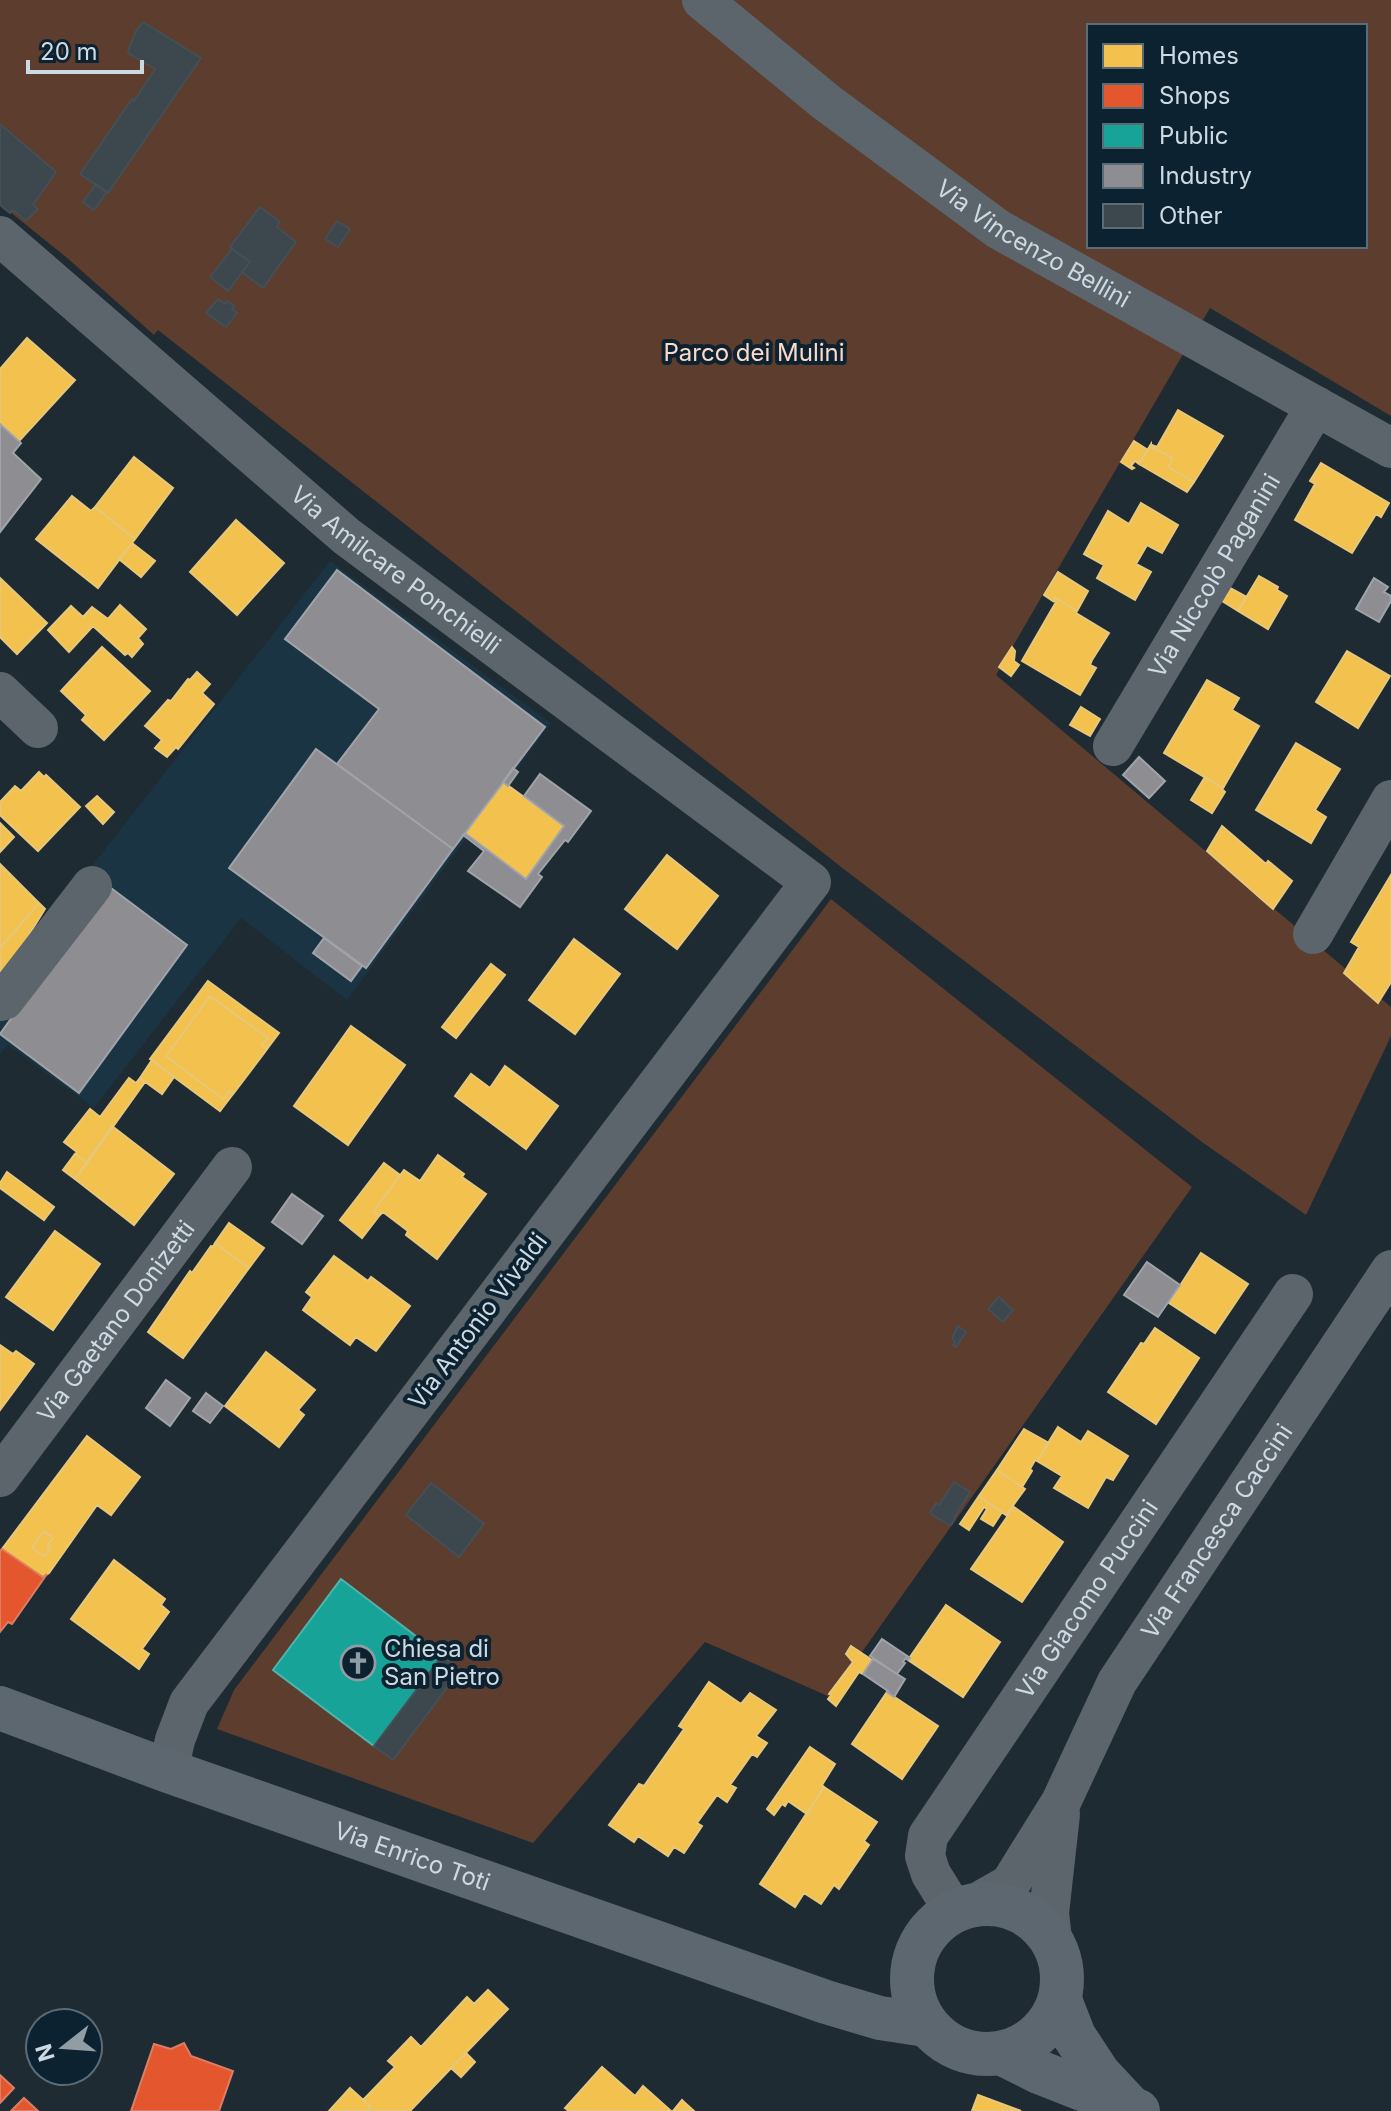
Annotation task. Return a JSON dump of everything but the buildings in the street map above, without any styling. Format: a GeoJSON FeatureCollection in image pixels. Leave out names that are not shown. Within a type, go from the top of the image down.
{"type":"FeatureCollection","features":[{"type":"Feature","properties":{"kind":"street","name":"Via Vincenzo Bellini"},"geometry":{"type":"LineString","coordinates":[[702,0],[826,102],[998,229],[1391,448]]}},
{"type":"Feature","properties":{"kind":"street","name":"Via Amilcare Ponchielli"},"geometry":{"type":"LineString","coordinates":[[0,236],[346,536],[811,882]]}},
{"type":"Feature","properties":{"kind":"street","name":"Via Niccolò Paganini"},"geometry":{"type":"LineString","coordinates":[[1113,746],[1316,406]]}},
{"type":"Feature","properties":{"kind":"street"},"geometry":{"type":"LineString","coordinates":[[0,692],[38,728]]}},
{"type":"Feature","properties":{"kind":"street"},"geometry":{"type":"LineString","coordinates":[[1313,934],[1391,800]]}},
{"type":"Feature","properties":{"kind":"street","name":"Via Antonio Vivaldi"},"geometry":{"type":"LineString","coordinates":[[168,1771],[175,1740],[189,1703],[811,882]]}},
{"type":"Feature","properties":{"kind":"street"},"geometry":{"type":"LineString","coordinates":[[0,1001],[4,1000],[92,886]]}},
{"type":"Feature","properties":{"kind":"street","name":"Via Gaetano Donizetti"},"geometry":{"type":"LineString","coordinates":[[0,1477],[232,1167]]}},
{"type":"Feature","properties":{"kind":"street","name":"Via Francesca Caccini"},"geometry":{"type":"LineString","coordinates":[[964,1908],[1010,1884],[1061,1802],[1117,1682],[1391,1270]]}},
{"type":"Feature","properties":{"kind":"street","name":"Via Giacomo Puccini"},"geometry":{"type":"LineString","coordinates":[[964,1908],[931,1874],[925,1856],[928,1836],[1293,1294]]}},
{"type":"Feature","properties":{"kind":"street","name":"Via Enrico Toti"},"geometry":{"type":"LineString","coordinates":[[0,1708],[168,1771],[826,2002],[880,2018],[926,2025]]}},
{"type":"Feature","properties":{"kind":"street","name":"Via Francesca Caccini"},"geometry":{"type":"LineString","coordinates":[[1052,1939],[1049,1913],[1061,1802]]}},
{"type":"Feature","properties":{"kind":"street"},"geometry":{"type":"LineString","coordinates":[[997,1904],[1018,1910],[1037,1922],[1052,1939],[1060,1959],[1063,1979],[1060,2000],[1052,2019],[1039,2035],[1003,2054],[983,2055],[963,2051],[943,2041],[926,2025],[916,2005],[911,1983],[913,1961],[922,1940],[936,1923],[964,1908],[997,1904]]}},
{"type":"Feature","properties":{"kind":"street"},"geometry":{"type":"LineString","coordinates":[[826,2002],[866,1987],[913,1961]]}},
{"type":"Feature","properties":{"kind":"street"},"geometry":{"type":"LineString","coordinates":[[1060,2000],[1074,2036],[1099,2074],[1134,2110]]}},
{"type":"Feature","properties":{"kind":"street"},"geometry":{"type":"LineString","coordinates":[[1003,2054],[1039,2072],[1134,2110]]}},
{"type":"Feature","properties":{"kind":"shaded area"},"geometry":{"type":"Polygon","coordinates":[[[330,561],[551,723],[347,1000],[241,918],[94,1108],[8,1045],[0,1054],[0,984],[330,561]]]}},
{"type":"Feature","properties":{"kind":"green space","name":"Parco dei Mulini"},"geometry":{"type":"Polygon","coordinates":[[[0,0],[1391,0],[1391,416],[1210,308],[996,675],[1391,1007],[1391,1036],[1306,1215],[1202,1142],[845,870],[158,330],[154,335],[0,204],[0,0]]]}},
{"type":"Feature","properties":{"kind":"green space"},"geometry":{"type":"Polygon","coordinates":[[[831,899],[1192,1187],[830,1697],[705,1642],[533,1843],[217,1729],[234,1690],[831,899]]]}},
{"type":"Feature","properties":{"kind":"place","name":"Chiesa di San Pietro"},"geometry":{"type":"Point","coordinates":[358,1663]}}]}
